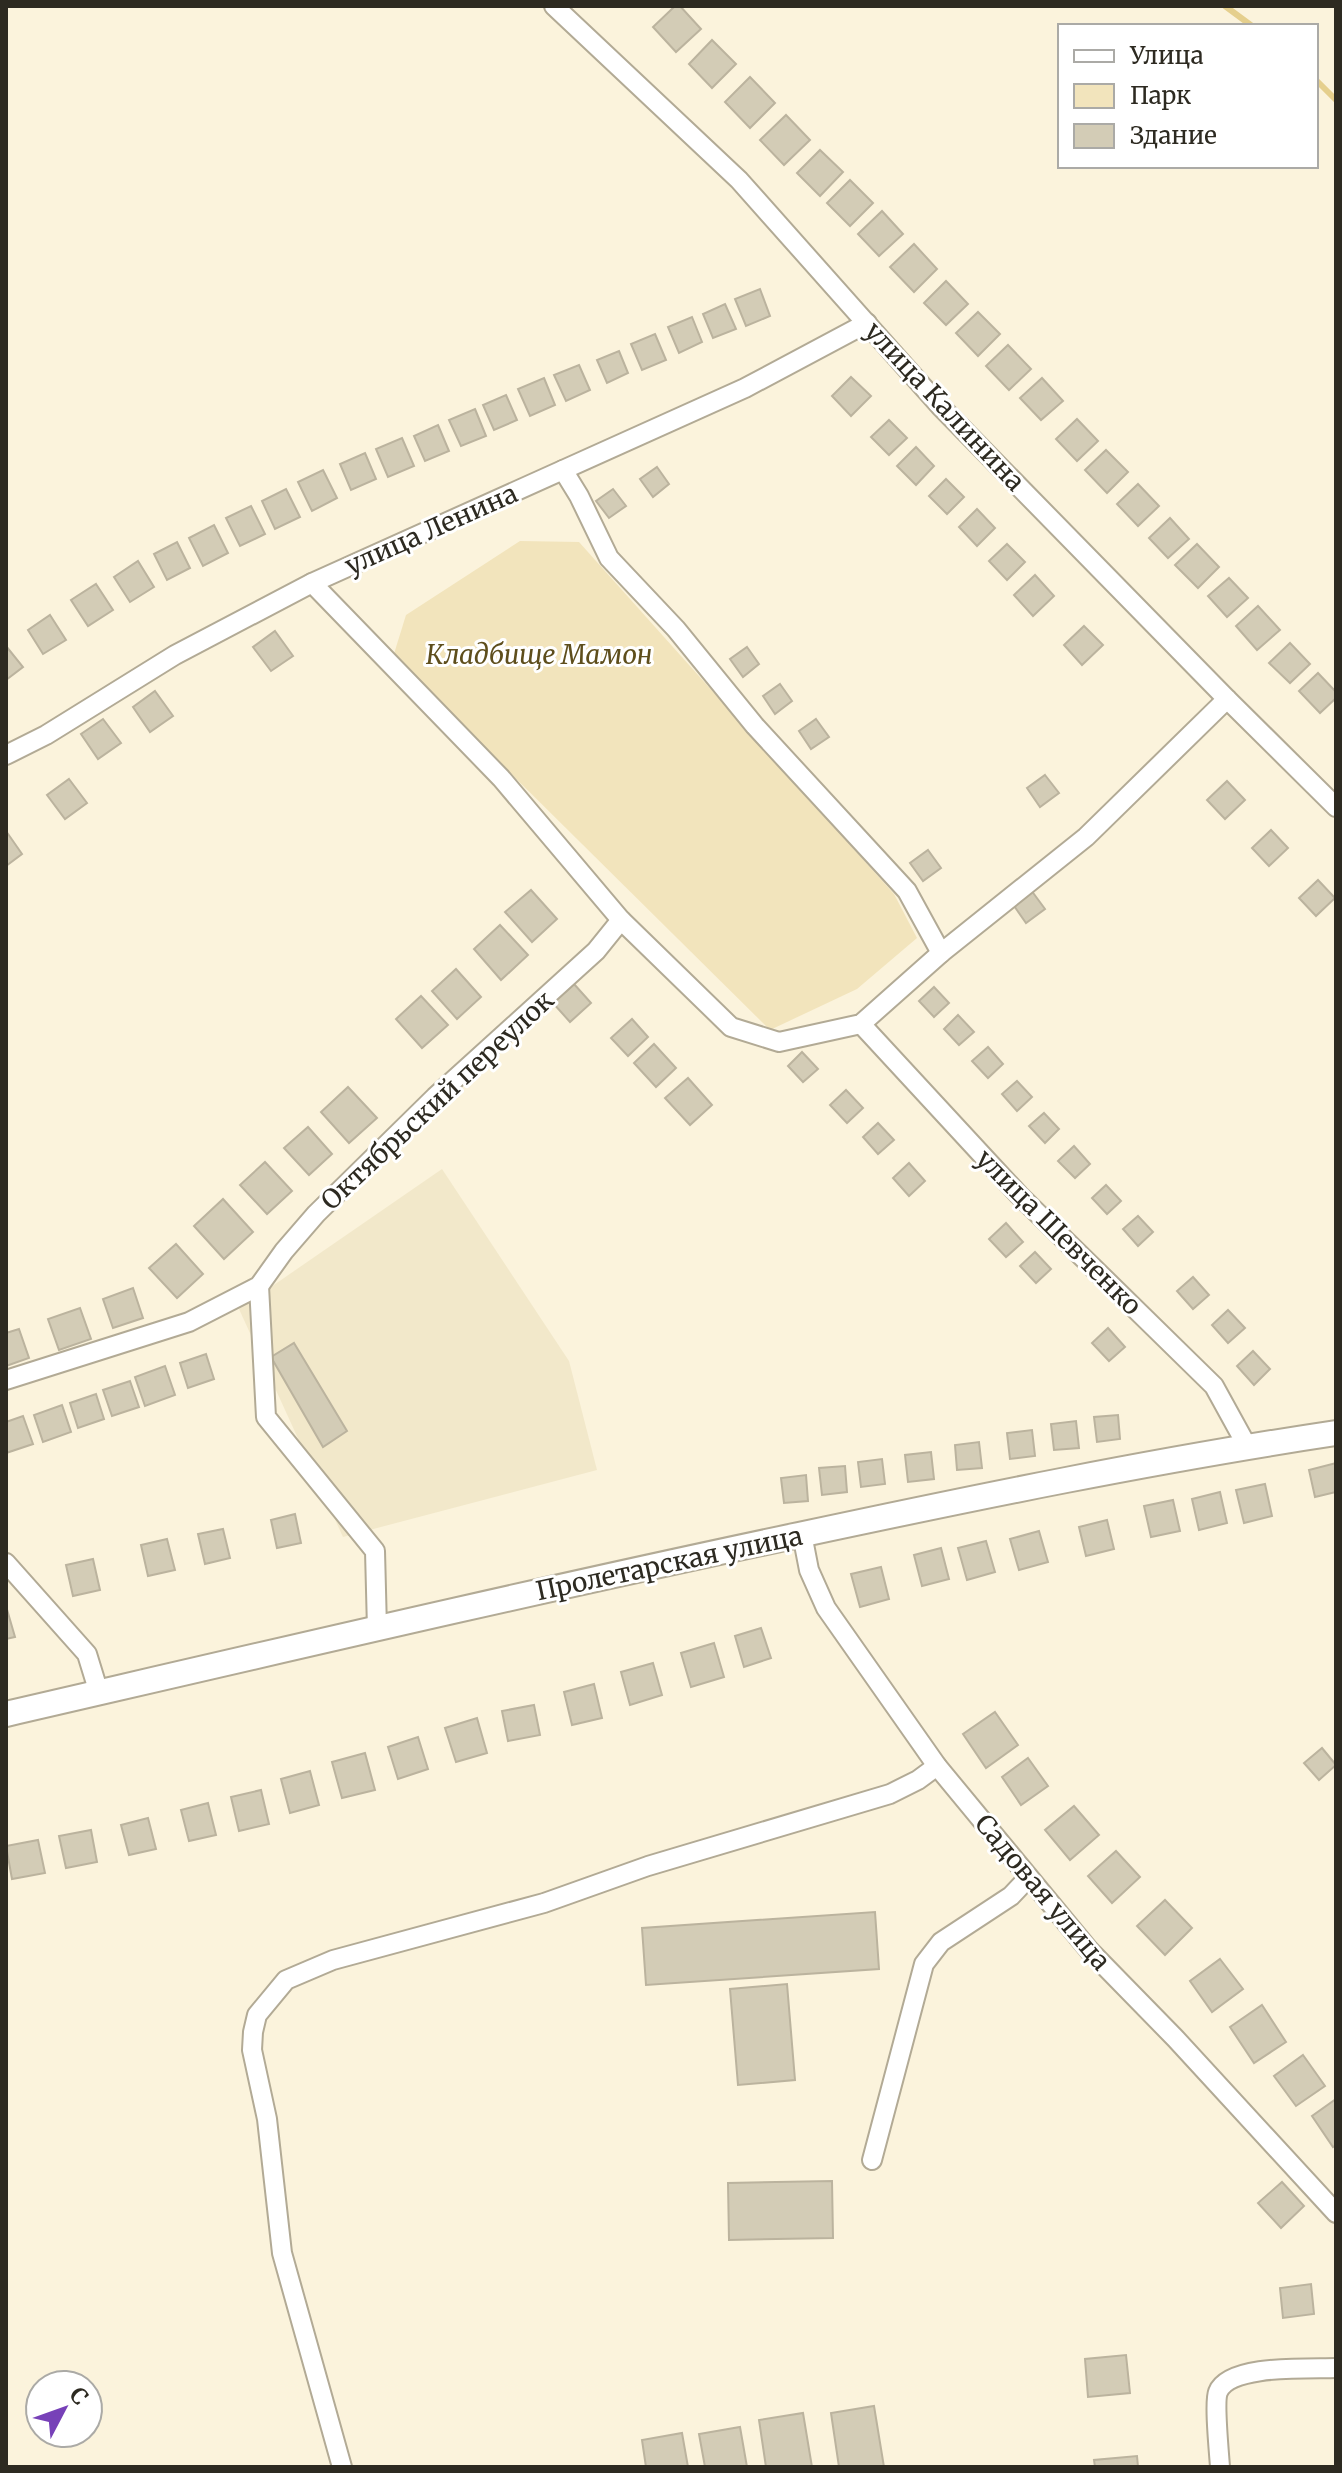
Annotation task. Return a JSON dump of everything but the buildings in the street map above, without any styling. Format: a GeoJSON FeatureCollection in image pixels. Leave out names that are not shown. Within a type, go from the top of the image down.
{"type":"FeatureCollection","features":[{"type":"Feature","properties":{"kind":"street","name":"улица Калинина"},"geometry":{"type":"LineString","coordinates":[[554,6],[739,180],[940,406],[1336,807]]}},
{"type":"Feature","properties":{"kind":"street","name":"улица Ленина"},"geometry":{"type":"LineString","coordinates":[[6,755],[46,735],[175,655],[312,583],[745,388],[867,323]]}},
{"type":"Feature","properties":{"kind":"street"},"geometry":{"type":"LineString","coordinates":[[563,470],[609,558],[676,629],[755,726],[907,891],[941,953]]}},
{"type":"Feature","properties":{"kind":"street"},"geometry":{"type":"LineString","coordinates":[[312,583],[501,778],[621,920],[731,1027],[779,1042],[861,1024],[941,953],[1086,837],[1227,699]]}},
{"type":"Feature","properties":{"kind":"street","name":"Октябрьский переулок"},"geometry":{"type":"LineString","coordinates":[[6,1380],[189,1322],[259,1286],[316,1214],[435,1097],[596,951],[621,920]]}},
{"type":"Feature","properties":{"kind":"street","name":"улица Шевченко"},"geometry":{"type":"LineString","coordinates":[[861,1024],[1019,1195],[1214,1386],[1247,1446]]}},
{"type":"Feature","properties":{"kind":"street"},"geometry":{"type":"LineString","coordinates":[[259,1286],[266,1417],[375,1551],[377,1629]]}},
{"type":"Feature","properties":{"kind":"street","name":"Пролетарская улица"},"geometry":{"type":"LineString","coordinates":[[6,1714],[595,1577],[926,1507],[1247,1446],[1336,1433]]}},
{"type":"Feature","properties":{"kind":"street","name":"Садовая улица"},"geometry":{"type":"LineString","coordinates":[[802,1534],[809,1570],[826,1608],[937,1766],[1089,1950],[1175,2038],[1336,2213]]}},
{"type":"Feature","properties":{"kind":"street"},"geometry":{"type":"LineString","coordinates":[[6,1563],[87,1654],[99,1693]]}},
{"type":"Feature","properties":{"kind":"street"},"geometry":{"type":"LineString","coordinates":[[342,2467],[282,2253],[267,2119],[252,2050],[257,2015],[286,1980],[333,1960],[544,1903],[648,1866],[890,1794],[937,1766]]}},
{"type":"Feature","properties":{"kind":"street"},"geometry":{"type":"LineString","coordinates":[[872,2160],[924,1964],[941,1942],[1011,1896],[1028,1878]]}},
{"type":"Feature","properties":{"kind":"street"},"geometry":{"type":"LineString","coordinates":[[1220,2467],[1217,2393],[1228,2379],[1258,2371],[1336,2368]]}},
{"type":"Feature","properties":{"kind":"shaded area"},"geometry":{"type":"Polygon","coordinates":[[[442,1169],[569,1361],[597,1470],[343,1537],[239,1309],[442,1169]]]}},
{"type":"Feature","properties":{"kind":"green space","name":"Кладбище Мамон"},"geometry":{"type":"Polygon","coordinates":[[[520,541],[579,542],[894,894],[917,938],[857,989],[770,1030],[393,657],[406,615],[520,541]]]}},
{"type":"Feature","properties":{"kind":"waterway"},"geometry":{"type":"LineString","coordinates":[[1225,6],[1249,24]]}},
{"type":"Feature","properties":{"kind":"waterway"},"geometry":{"type":"LineString","coordinates":[[1318,82],[1336,100]]}}]}
